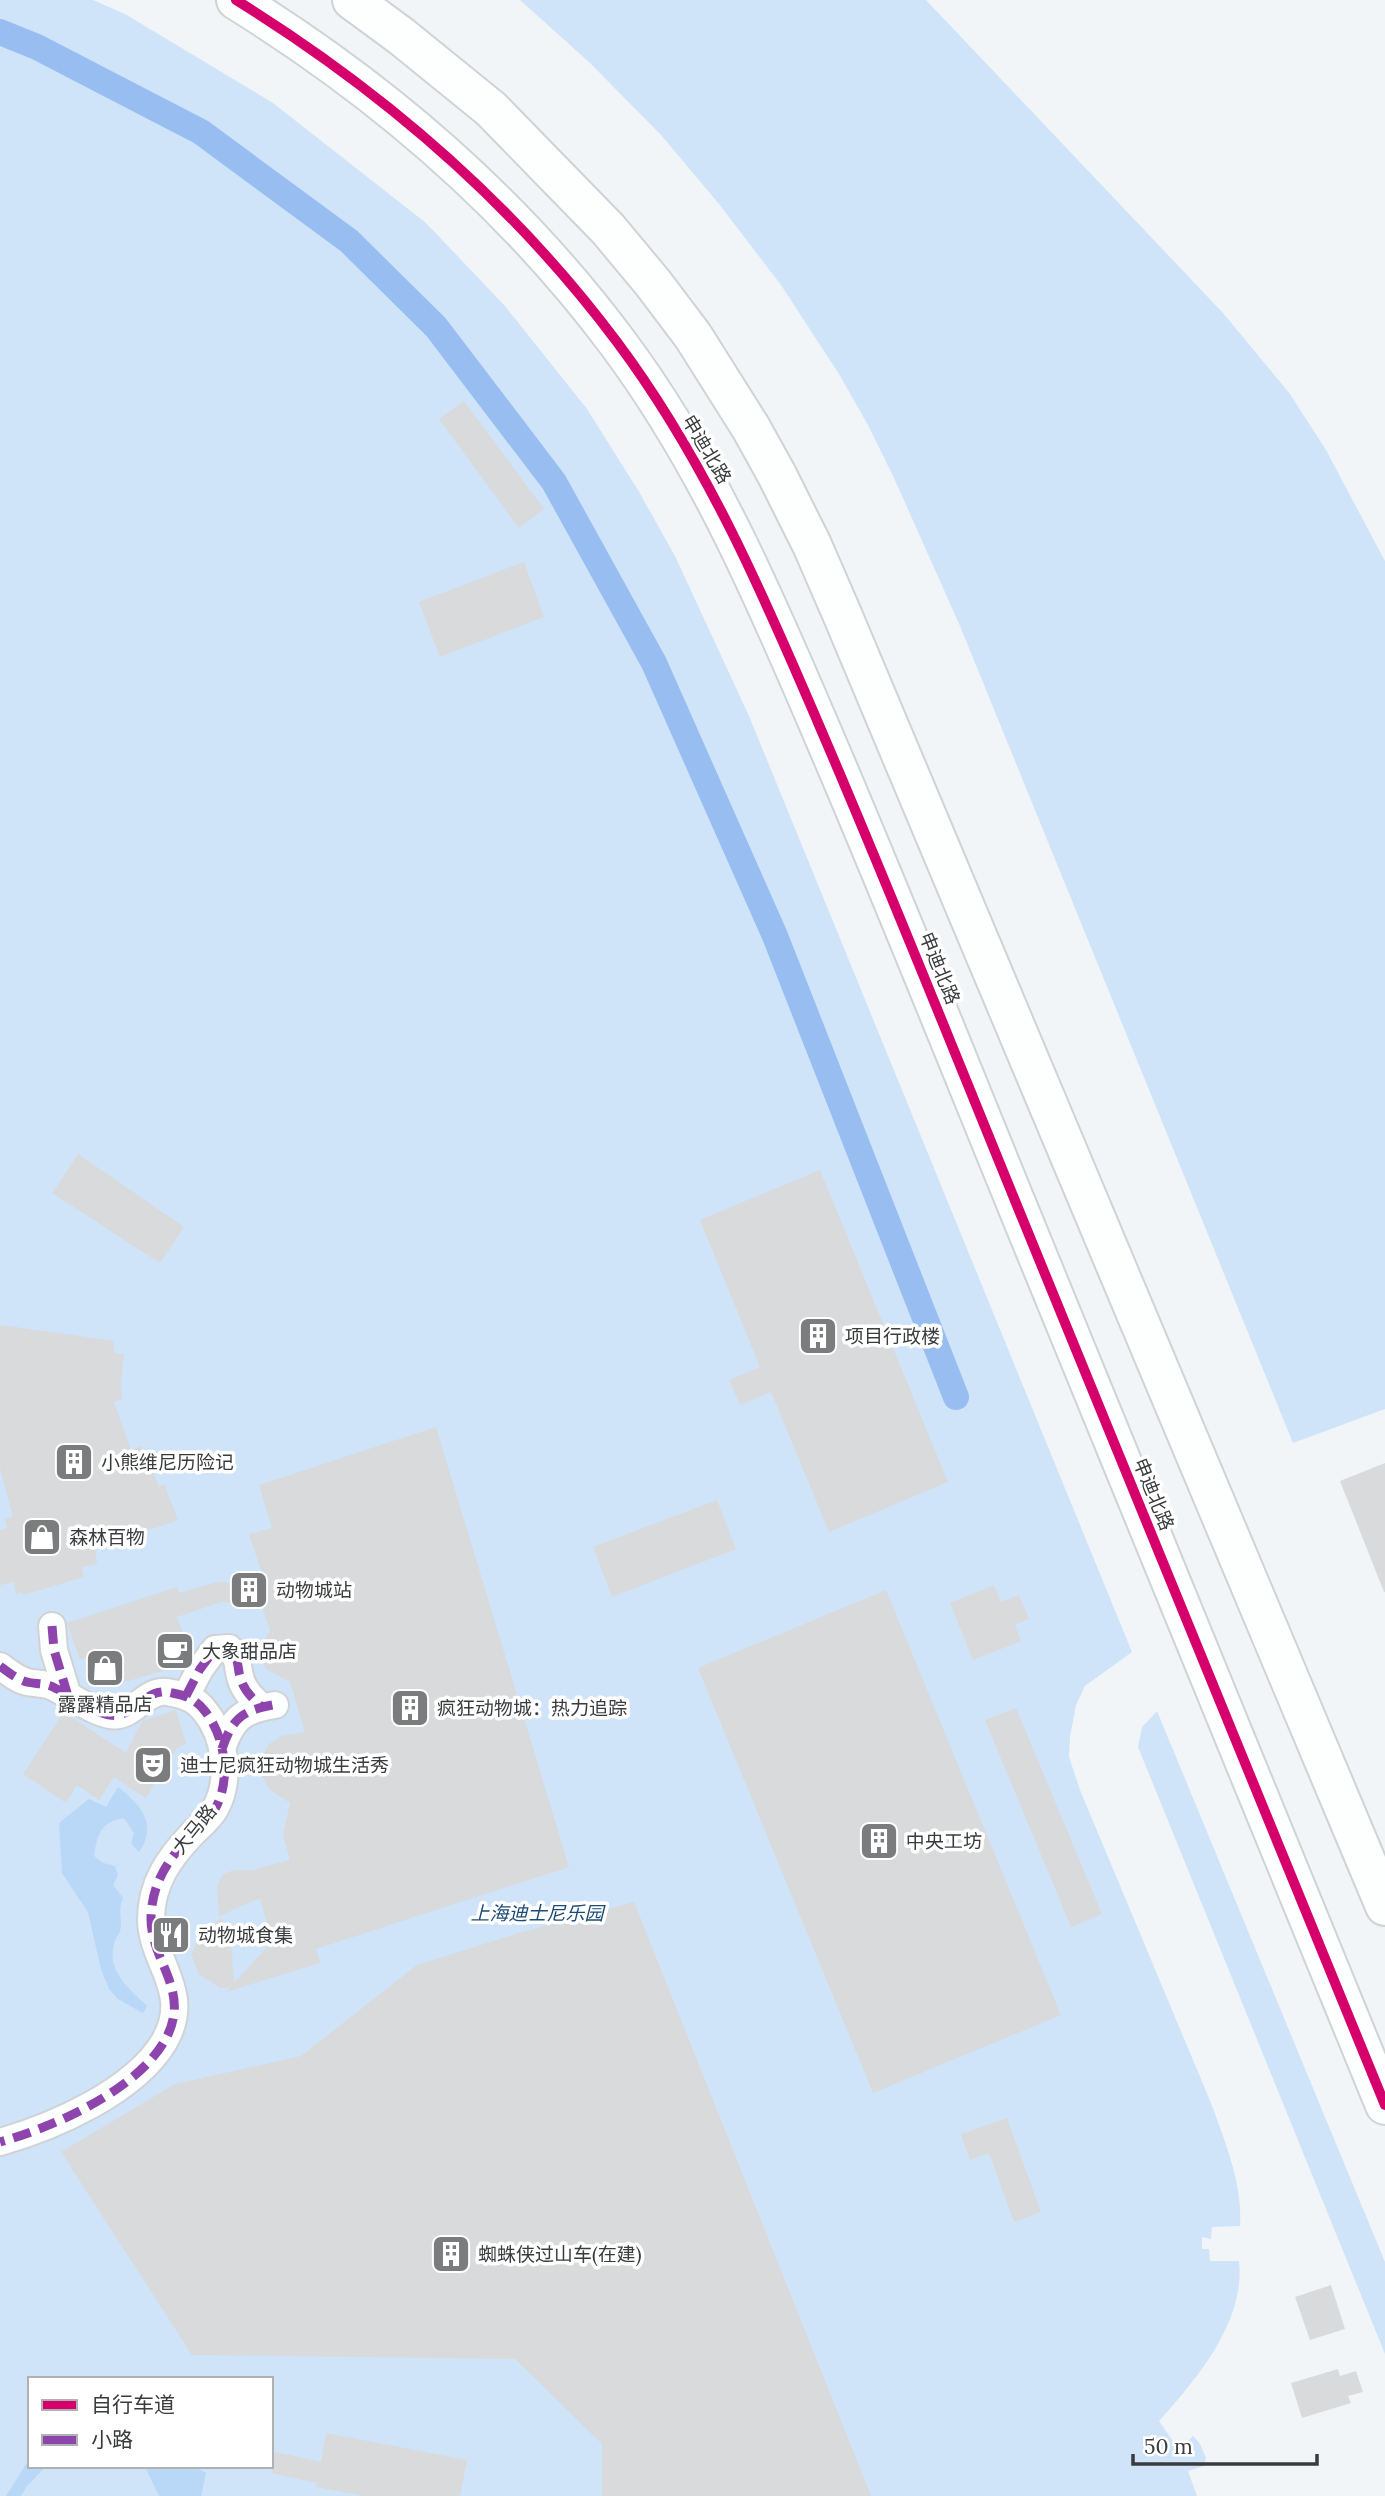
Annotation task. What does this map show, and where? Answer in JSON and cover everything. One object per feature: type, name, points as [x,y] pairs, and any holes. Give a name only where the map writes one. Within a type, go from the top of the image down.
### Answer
[{"type":"street","name":"申迪北路","points":[[236,0],[328,60],[392,108],[451,158],[512,217],[620,345],[707,481],[747,558],[891,891],[1385,2105]]},
{"type":"street","points":[[352,0],[491,108],[608,229],[693,336],[777,474],[853,639],[1385,1906]]},
{"type":"street","points":[[52,1626],[54,1650],[68,1696]]},
{"type":"street","points":[[1,1667],[24,1681],[50,1685],[110,1715],[124,1714],[149,1696],[163,1691],[186,1696],[208,1656],[215,1649],[229,1648],[238,1657],[240,1677],[248,1694],[270,1706],[237,1719],[228,1731],[222,1749]]},
{"type":"street","name":"大马路","points":[[0,2142],[36,2132],[77,2113],[120,2086],[145,2065],[163,2043],[173,2023],[169,1976],[151,1924],[152,1897],[161,1874],[175,1851],[215,1809],[224,1778],[222,1749],[216,1727],[202,1707],[186,1696]]},
{"type":"green space","name":"上海迪士尼乐园","points":[[0,0],[93,0],[125,14],[273,103],[426,223],[505,306],[587,409],[638,490],[675,556],[749,716],[1132,1652],[1085,1686],[1076,1705],[1069,1757],[1080,1790],[1211,2103],[1227,2148],[1239,2195],[1240,2226],[1212,2227],[1211,2239],[1202,2237],[1202,2249],[1209,2249],[1210,2261],[1239,2261],[1235,2306],[1216,2348],[1159,2421],[1179,2450],[1193,2436],[1200,2444],[1206,2458],[1204,2466],[1188,2471],[1197,2496],[0,2496]]},
{"type":"green space","points":[[520,0],[926,0],[1223,313],[1290,394],[1326,450],[1385,561],[1385,1409],[1293,1443],[960,626],[868,425],[839,374],[781,285],[719,204],[661,135],[589,62]]},
{"type":"green space","points":[[1157,1711],[1385,2262],[1385,2354],[1138,1747],[1142,1727]]},
{"type":"shaded area","points":[[118,1787],[134,1801],[144,1816],[147,1833],[144,1842],[139,1852],[131,1843],[134,1833],[124,1818],[116,1820],[102,1830],[94,1856],[103,1863],[115,1866],[118,1875],[113,1885],[123,1898],[120,1907],[121,1927],[115,1941],[113,1961],[120,1978],[147,2006],[143,2013],[118,1999],[109,1989],[101,1969],[88,1912],[62,1873],[59,1823],[89,1799],[106,1807]]},
{"type":"shaded area","points":[[28,2461],[28,2468],[44,2468],[21,2496],[6,2496]]},
{"type":"shaded area","points":[[197,2468],[206,2473],[201,2496],[159,2496],[146,2469]]},
{"type":"building","points":[[464,401],[544,509],[519,528],[439,419]]},
{"type":"building","points":[[524,562],[544,617],[440,657],[419,602]]},
{"type":"building","points":[[78,1154],[184,1227],[160,1263],[52,1193]]},
{"type":"building","name":"项目行政楼","points":[[820,1170],[948,1482],[829,1532],[771,1392],[740,1405],[729,1380],[760,1367],[700,1220]]},
{"type":"building","name":"小熊维尼历险记","points":[[0,1325],[114,1341],[114,1353],[124,1354],[122,1399],[114,1402],[131,1450],[142,1446],[159,1487],[164,1484],[178,1520],[95,1549],[97,1564],[82,1567],[84,1577],[23,1595],[22,1592],[16,1594],[14,1582],[0,1585],[0,1530],[7,1528],[5,1519],[13,1517],[0,1468]]},
{"type":"building","name":"疯狂动物城：热力追踪","points":[[436,1427],[569,1867],[316,1949],[320,1963],[226,1992],[230,1988],[220,1988],[199,1974],[191,1954],[202,1934],[222,1918],[231,1938],[234,1983],[272,1942],[260,1898],[219,1916],[217,1886],[223,1874],[234,1870],[252,1870],[290,1860],[283,1835],[290,1803],[270,1790],[262,1776],[261,1760],[268,1745],[281,1736],[305,1732],[290,1682],[266,1669],[261,1659],[260,1647],[270,1631],[262,1606],[221,1602],[177,1617],[189,1650],[173,1668],[111,1686],[98,1682],[90,1658],[80,1659],[67,1623],[177,1587],[179,1593],[218,1582],[266,1585],[249,1534],[272,1528],[259,1485]]},
{"type":"building","points":[[1385,1463],[1385,1592],[1384,1592],[1340,1481]]},
{"type":"building","points":[[717,1500],[736,1549],[612,1597],[593,1547]]},
{"type":"building","points":[[994,1585],[1001,1602],[1019,1595],[1029,1619],[1015,1625],[1021,1641],[973,1660],[950,1603]]},
{"type":"building","name":"中央工坊","points":[[886,1590],[1061,2015],[873,2093],[698,1668]]},
{"type":"building","points":[[1016,1708],[1102,1914],[1071,1927],[985,1720]]},
{"type":"building","points":[[176,1710],[186,1744],[177,1748],[146,1798],[114,1777],[99,1800],[77,1785],[66,1803],[23,1774],[64,1712],[126,1753],[142,1721]]},
{"type":"building","name":"蜘蛛侠过山车(在建)","points":[[634,1902],[871,2496],[602,2496],[602,2444],[515,2359],[192,2355],[61,2152],[175,2084],[301,2056],[417,1965],[522,1932]]},
{"type":"building","points":[[1007,2118],[1041,2212],[1014,2222],[989,2153],[970,2160],[961,2134]]},
{"type":"building","points":[[1331,2285],[1345,2329],[1310,2340],[1295,2297]]},
{"type":"building","points":[[1338,2369],[1340,2376],[1356,2371],[1363,2392],[1348,2396],[1351,2403],[1302,2418],[1291,2383]]},
{"type":"building","points":[[326,2433],[467,2460],[460,2496],[365,2496],[316,2487],[317,2483],[271,2473],[275,2452],[321,2462]]},
{"type":"waterway","points":[[0,32],[37,47],[201,132],[349,241],[436,327],[554,482],[654,663],[775,936],[956,1397]]},
{"type":"marked path","points":[[52,1626],[54,1650],[68,1696]]},
{"type":"marked path","points":[[186,1696],[200,1669],[215,1649],[229,1648],[237,1660],[245,1688],[262,1707]]},
{"type":"marked path","points":[[0,1666],[20,1680],[50,1686],[104,1714],[124,1713],[161,1692],[188,1698],[198,1704],[211,1720],[221,1744],[225,1771],[215,1809],[169,1862],[154,1894],[151,1920],[153,1936],[173,1993],[172,2024],[164,2042],[151,2060],[113,2092],[67,2117],[0,2142]]},
{"type":"marked path","points":[[222,1749],[231,1729],[241,1716],[278,1704]]},
{"type":"cycle path","points":[[236,0],[343,72],[443,153],[490,197],[577,291],[617,342],[649,387],[706,482],[778,630],[872,851],[1385,2105]]},
{"type":"place","name":"项目行政楼","points":[[818,1336]]},
{"type":"place","name":"小熊维尼历险记","points":[[74,1462]]},
{"type":"place","name":"森林百物","points":[[42,1537]]},
{"type":"place","name":"动物城站","points":[[249,1590]]},
{"type":"place","name":"大象甜品店","points":[[175,1651]]},
{"type":"place","name":"露露精品店","points":[[105,1668]]},
{"type":"place","name":"疯狂动物城：热力追踪","points":[[410,1708]]},
{"type":"place","name":"迪士尼疯狂动物城生活秀","points":[[153,1765]]},
{"type":"place","name":"中央工坊","points":[[879,1841]]},
{"type":"place","name":"动物城食集","points":[[171,1935]]},
{"type":"place","name":"蜘蛛侠过山车(在建)","points":[[451,2254]]}]
